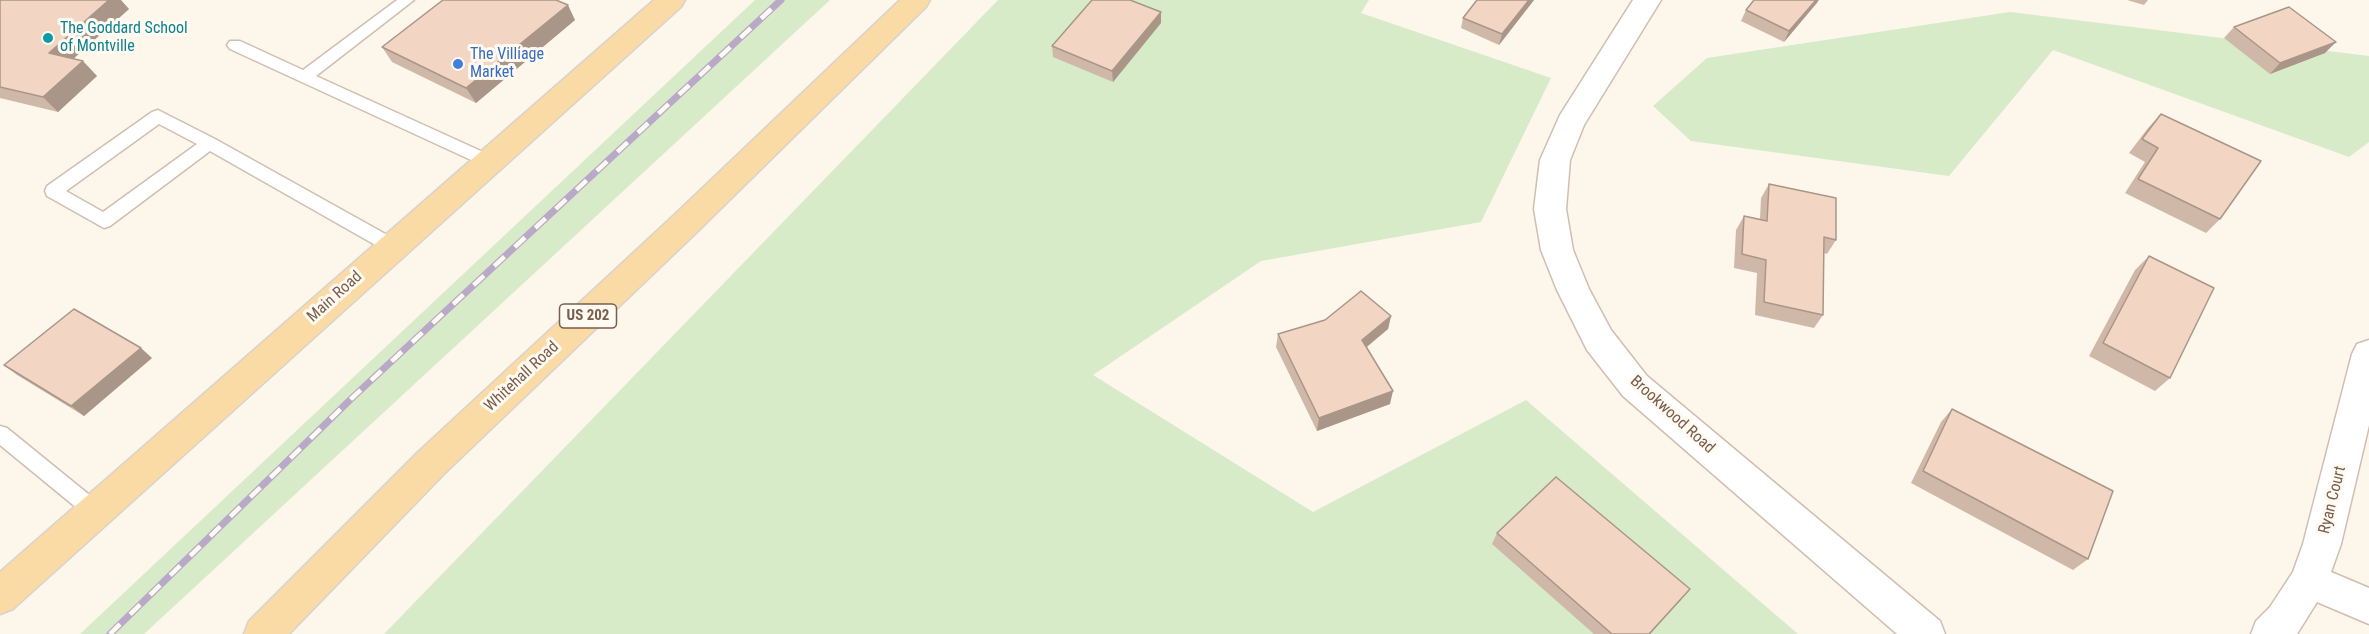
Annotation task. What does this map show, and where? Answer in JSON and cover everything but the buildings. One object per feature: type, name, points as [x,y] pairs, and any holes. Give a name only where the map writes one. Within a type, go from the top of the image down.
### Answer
[{"type":"main road","name":"Main Road","points":[[0,596],[671,0]]},
{"type":"main road","name":"Whitehall Road","points":[[263,634],[431,463],[684,225],[916,0]]},
{"type":"street","name":"Brookwood Road","points":[[1647,0],[1570,123],[1555,160],[1550,208],[1557,250],[1573,290],[1599,340],[1635,386],[1926,634]]},
{"type":"street","name":"Ryan Court","points":[[2270,634],[2284,620],[2309,581],[2322,544],[2369,354]]},
{"type":"street","points":[[2309,581],[2369,606]]},
{"type":"lane","points":[[304,77],[407,0]]},
{"type":"lane","points":[[236,45],[488,161]]},
{"type":"lane","points":[[209,144],[104,221],[53,191],[158,116],[209,144],[392,246]]},
{"type":"lane","points":[[0,434],[96,512]]},
{"type":"green space","points":[[755,0],[830,0],[144,634],[80,634]]},
{"type":"green space","points":[[998,0],[1369,0],[1361,13],[1551,78],[1481,222],[1261,261],[1093,375],[1313,512],[1526,400],[1798,634],[384,634]]},
{"type":"green space","points":[[2010,12],[2369,56],[2369,142],[2349,157],[2053,50],[1949,176],[1691,141],[1653,106],[1707,58]]},
{"type":"railway","points":[[110,634],[352,398],[781,0]]},
{"type":"place","name":"The Goddard School of Montville","points":[[48,38]]},
{"type":"place","name":"The Villiage Market","points":[[458,64]]}]
